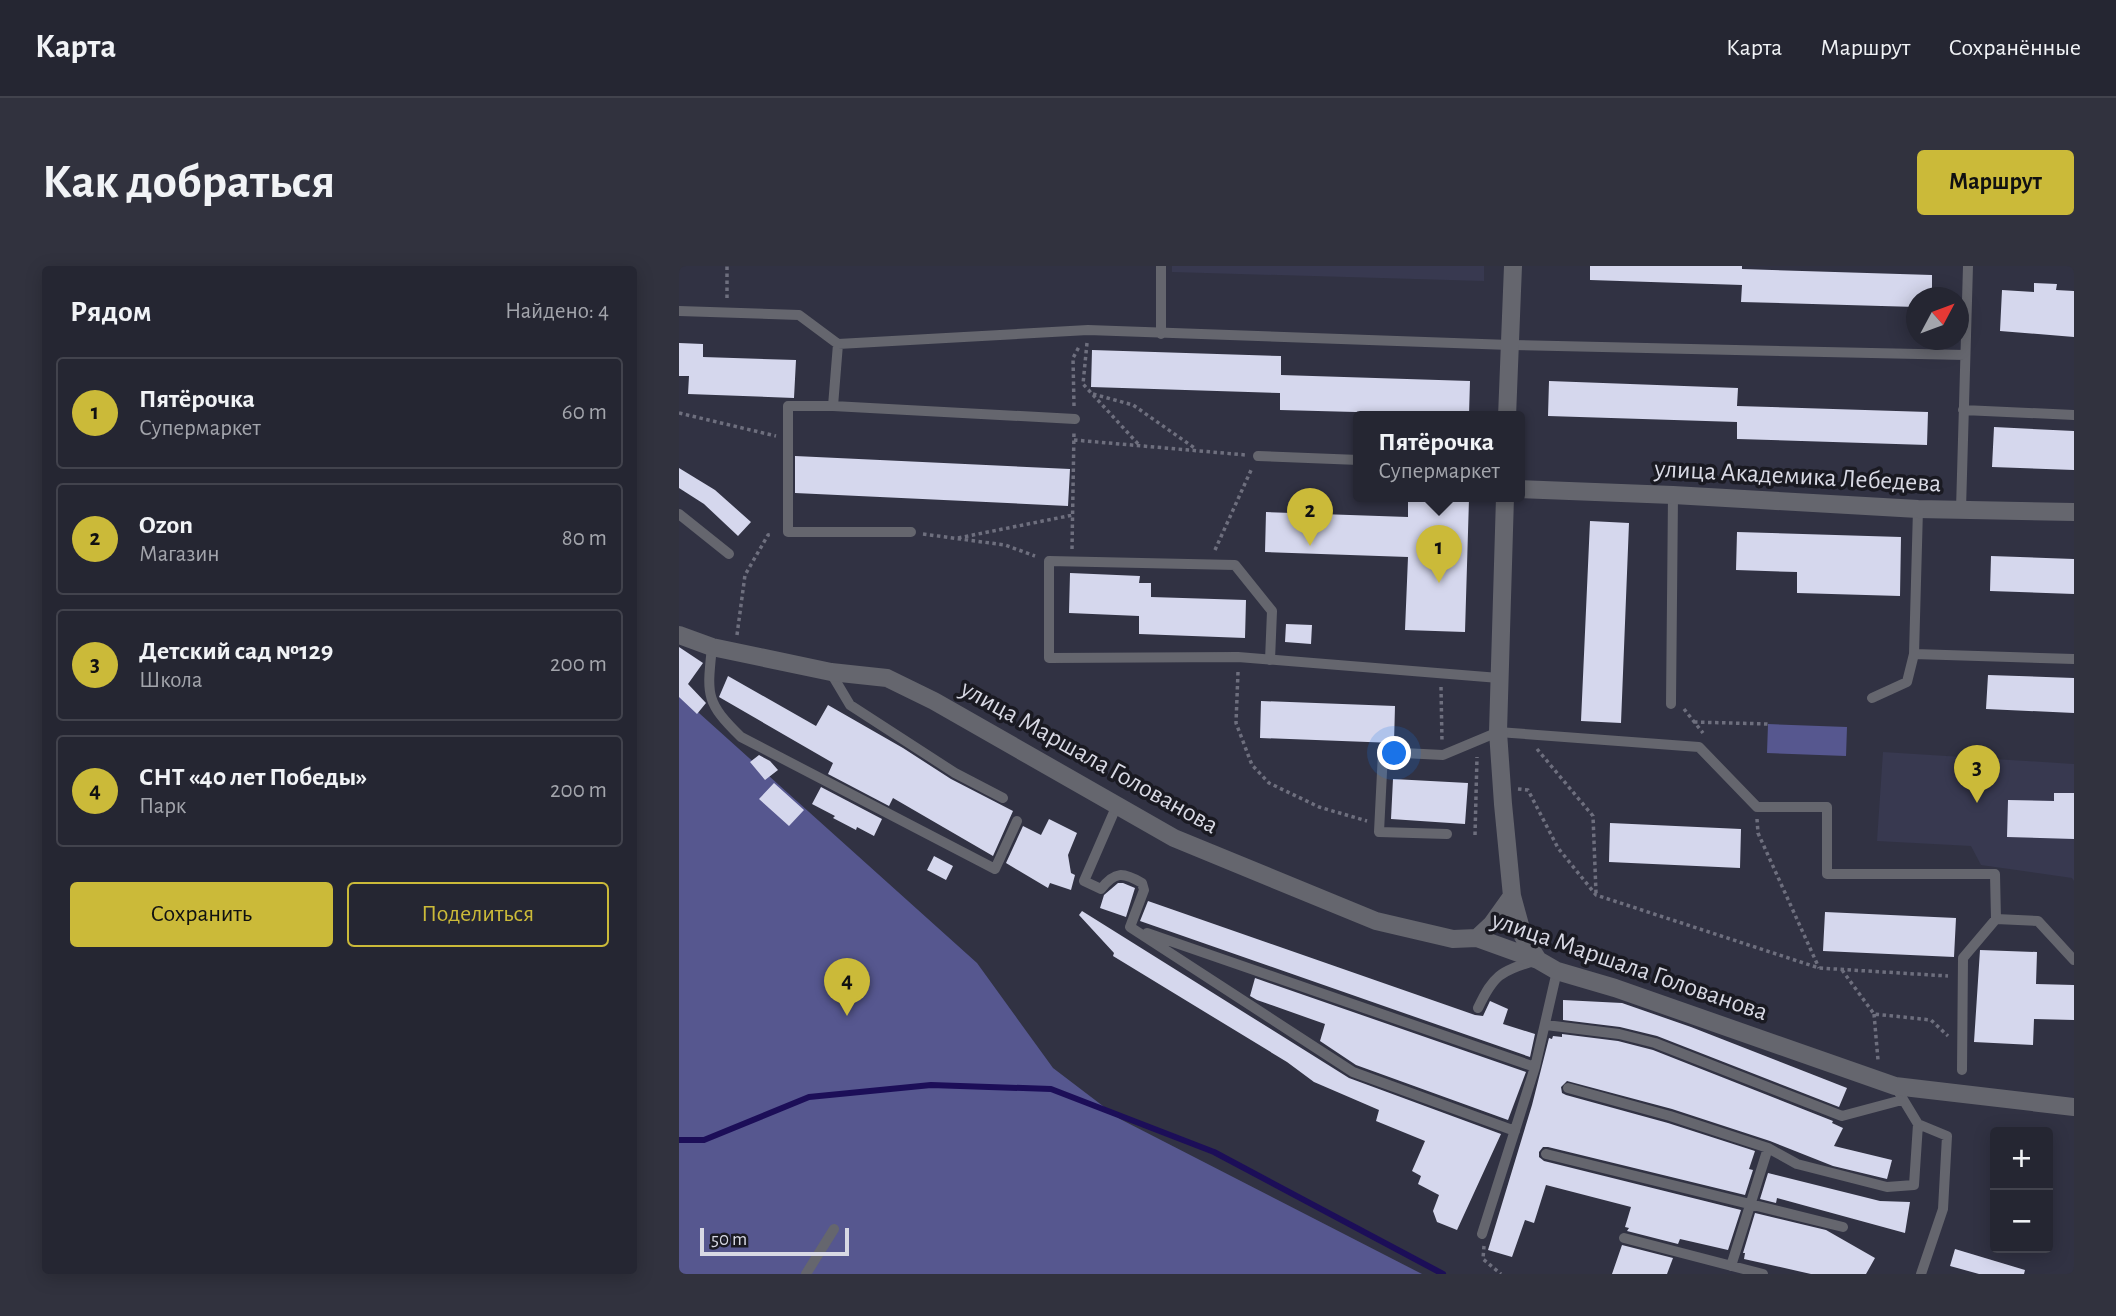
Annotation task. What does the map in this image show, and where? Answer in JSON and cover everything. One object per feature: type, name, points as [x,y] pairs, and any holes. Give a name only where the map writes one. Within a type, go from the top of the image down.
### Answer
[{"type":"street","points":[[1507,411],[1513,266]]},
{"type":"street","name":"улица Академика Лебедева","points":[[1525,489],[1919,509],[2074,512]]},
{"type":"street","points":[[1505,502],[1498,732],[1506,850],[1512,896],[1523,936],[1538,960]]},
{"type":"street","name":"улица Маршала Голованова","points":[[679,635],[712,647],[831,672],[887,678],[934,701],[1174,838],[1376,921],[1453,939],[1476,938],[1538,960],[1557,971],[1615,988],[1892,1089],[2074,1107]]},
{"type":"street","points":[[1476,938],[1492,924],[1512,896]]},
{"type":"lane","points":[[1161,266],[1161,334]]},
{"type":"lane","points":[[1961,509],[1968,266]]},
{"type":"lane","points":[[679,311],[799,316],[838,344],[1088,330],[1510,345],[1965,355]]},
{"type":"lane","points":[[833,406],[838,344]]},
{"type":"lane","points":[[911,532],[788,532],[788,406],[1075,419]]},
{"type":"lane","points":[[1963,410],[2074,415]]},
{"type":"lane","points":[[1258,456],[1353,460]]},
{"type":"lane","points":[[1671,704],[1673,495]]},
{"type":"lane","points":[[1872,698],[1907,682],[1914,654],[1919,509]]},
{"type":"lane","points":[[679,514],[729,554]]},
{"type":"lane","points":[[1270,660],[1272,611],[1235,565],[1049,561],[1049,658],[1238,657],[1270,660],[1441,674],[1499,678]]},
{"type":"lane","points":[[712,647],[708,694],[723,719],[741,737],[995,869],[1017,821]]},
{"type":"lane","points":[[1914,654],[2074,659]]},
{"type":"lane","points":[[831,672],[850,705],[955,773],[1003,798]]},
{"type":"lane","points":[[1447,834],[1379,832],[1383,752],[1443,755],[1498,732],[1699,747],[1757,807],[1827,807],[1828,874],[1995,874],[1996,919],[1963,958],[1962,1070]]},
{"type":"lane","points":[[1117,805],[1084,881],[1101,888],[1113,876],[1122,874],[1142,883],[1144,890],[1130,927]]},
{"type":"lane","points":[[1996,919],[2038,921],[2074,960]]},
{"type":"lane","points":[[1130,927],[1535,1067]]},
{"type":"lane","points":[[1130,927],[1353,1072],[1515,1131]]},
{"type":"lane","points":[[1478,1008],[1490,984],[1506,970],[1538,960]]},
{"type":"lane","points":[[1482,1234],[1535,1067],[1557,971]]},
{"type":"lane","points":[[1546,1026],[1619,1034],[1655,1043],[1842,1116],[1892,1089],[1918,1124],[1947,1136],[1943,1209],[1921,1274]]},
{"type":"lane","points":[[1568,1088],[1670,1116],[1768,1148],[1797,1164],[1887,1187],[1914,1185],[1918,1124]]},
{"type":"lane","points":[[1731,1266],[1768,1148]]},
{"type":"lane","points":[[1546,1154],[1843,1227]]},
{"type":"lane","points":[[806,1274],[834,1229]]},
{"type":"lane","points":[[1624,1238],[1763,1274]]},
{"type":"path","points":[[726,314],[727,266]]},
{"type":"path","points":[[1088,330],[1083,384],[1140,446]]},
{"type":"path","points":[[1072,562],[1075,419],[1073,358],[1088,330]]},
{"type":"path","points":[[1093,394],[1133,405],[1198,451]]},
{"type":"path","points":[[679,413],[788,439]]},
{"type":"path","points":[[1074,440],[1258,456],[1208,564]]},
{"type":"path","points":[[955,538],[1073,515]]},
{"type":"path","points":[[735,651],[745,575],[768,536],[788,532]]},
{"type":"path","points":[[911,532],[1005,545],[1049,561]]},
{"type":"path","points":[[1238,657],[1236,723],[1252,765],[1269,783],[1307,801],[1379,824]]},
{"type":"path","points":[[1441,674],[1443,755]]},
{"type":"path","points":[[1694,722],[1768,724]]},
{"type":"path","points":[[1524,734],[1593,816],[1596,895]]},
{"type":"path","points":[[1475,835],[1478,741]]},
{"type":"path","points":[[1502,788],[1528,790],[1558,848],[1596,895],[1819,968],[1963,976]]},
{"type":"path","points":[[1757,807],[1758,833],[1819,968]]},
{"type":"path","points":[[1842,970],[1874,1014],[1892,1089]]},
{"type":"path","points":[[1874,1014],[1931,1020],[1962,1049]]},
{"type":"path","points":[[1485,1249],[1483,1259],[1501,1274]]},
{"type":"shaded area","points":[[1172,266],[1484,266],[1484,281],[1172,272]]},
{"type":"shaded area","points":[[679,695],[977,963],[1053,1068],[1120,1119],[1422,1274],[679,1274]]},
{"type":"shaded area","points":[[1768,724],[1847,727],[1846,756],[1767,753]]},
{"type":"shaded area","points":[[1883,752],[2074,764],[2074,881],[2072,878],[1981,865],[1971,846],[1877,841]]},
{"type":"building","points":[[1590,266],[1742,266],[1742,269],[1932,275],[1932,287],[1906,287],[1906,307],[1741,302],[1742,285],[1590,280]]},
{"type":"building","points":[[2034,283],[2057,284],[2056,290],[2074,291],[2074,337],[2000,331],[2002,290],[2034,292]]},
{"type":"building","points":[[679,343],[703,344],[703,357],[796,360],[794,398],[688,394],[689,376],[679,376]]},
{"type":"building","points":[[1092,350],[1281,356],[1281,375],[1470,381],[1469,411],[1280,410],[1280,393],[1091,387]]},
{"type":"building","points":[[1549,381],[1738,388],[1737,406],[1928,412],[1927,445],[1737,439],[1737,422],[1548,416]]},
{"type":"building","points":[[1994,427],[2074,431],[2074,470],[1992,467]]},
{"type":"building","points":[[795,456],[1070,469],[1068,506],[795,493]]},
{"type":"building","points":[[679,468],[715,490],[751,522],[738,536],[704,504],[679,488]]},
{"type":"building","points":[[1408,502],[1469,502],[1465,632],[1405,630],[1408,557],[1265,552],[1266,512],[1408,517]]},
{"type":"building","points":[[1590,521],[1629,523],[1621,723],[1581,721]]},
{"type":"building","points":[[1737,532],[1901,537],[1900,596],[1797,593],[1797,572],[1736,570]]},
{"type":"building","points":[[1991,556],[2074,559],[2074,594],[1990,591]]},
{"type":"building","points":[[1070,573],[1140,576],[1139,583],[1151,583],[1151,597],[1246,600],[1245,638],[1139,634],[1139,616],[1069,613]]},
{"type":"building","points":[[1286,624],[1312,625],[1311,644],[1285,642]]},
{"type":"building","points":[[679,647],[703,663],[688,684],[706,703],[697,714],[679,697]]},
{"type":"building","points":[[1988,675],[2074,678],[2074,713],[1986,709]]},
{"type":"building","points":[[728,676],[816,726],[828,705],[951,779],[1013,811],[993,856],[893,798],[889,806],[828,774],[833,763],[719,697]]},
{"type":"building","points":[[1261,701],[1395,706],[1394,743],[1260,738]]},
{"type":"building","points":[[759,755],[770,761],[778,770],[765,780],[750,762]]},
{"type":"building","points":[[1393,779],[1468,783],[1465,824],[1391,819]]},
{"type":"building","points":[[774,783],[804,810],[789,826],[759,799]]},
{"type":"building","points":[[821,787],[882,819],[874,836],[857,827],[856,830],[812,804]]},
{"type":"building","points":[[2054,793],[2074,793],[2074,839],[2007,837],[2008,800],[2054,801]]},
{"type":"building","points":[[1049,819],[1077,833],[1068,855],[1071,873],[1075,875],[1071,890],[1050,883],[1048,888],[1006,863],[1023,826],[1041,835]]},
{"type":"building","points":[[1610,823],[1741,829],[1740,868],[1609,862]]},
{"type":"building","points":[[934,856],[953,866],[946,880],[927,870]]},
{"type":"building","points":[[1118,883],[1135,888],[1126,917],[1100,908],[1104,895]]},
{"type":"building","points":[[1148,901],[1475,1015],[1483,1016],[1490,1001],[1508,1009],[1503,1024],[1535,1034],[1530,1057],[1140,921]]},
{"type":"building","points":[[1082,911],[1349,1078],[1501,1134],[1457,1230],[1437,1222],[1433,1211],[1439,1195],[1418,1184],[1421,1176],[1412,1171],[1425,1141],[1376,1121],[1379,1110],[1314,1082],[1287,1062],[1113,956],[1114,953],[1079,915]]},
{"type":"building","points":[[1825,912],[1956,918],[1954,957],[1823,951]]},
{"type":"building","points":[[1980,950],[2037,952],[2036,984],[2074,985],[2074,1020],[2034,1019],[2033,1045],[1974,1042]]},
{"type":"building","points":[[1255,978],[1526,1072],[1508,1120],[1356,1065],[1320,1041],[1325,1024],[1250,996]]},
{"type":"building","points":[[1563,1000],[1622,1003],[1847,1088],[1839,1107],[1657,1036],[1620,1027],[1563,1020]]},
{"type":"building","points":[[1562,1034],[1618,1041],[1653,1050],[1833,1121],[1832,1123],[1843,1128],[1834,1146],[1892,1160],[1887,1179],[1833,1166],[1770,1141],[1672,1109],[1567,1081],[1561,1087],[1562,1093],[1566,1095],[1668,1123],[1755,1151],[1749,1169],[1753,1170],[1745,1195],[1548,1147],[1543,1147],[1539,1152],[1539,1157],[1544,1161],[1741,1210],[1728,1250],[1680,1239],[1678,1244],[1627,1231],[1629,1228],[1625,1227],[1631,1207],[1546,1185],[1534,1223],[1525,1220],[1512,1257],[1488,1250],[1532,1105],[1549,1038],[1562,1037]]},
{"type":"building","points":[[1768,1173],[1880,1201],[1910,1202],[1905,1233],[1777,1198],[1776,1203],[1760,1199]]},
{"type":"building","points":[[1755,1213],[1826,1230],[1875,1258],[1866,1274],[1811,1274],[1744,1259],[1743,1253]]},
{"type":"building","points":[[1622,1245],[1673,1258],[1667,1274],[1612,1274]]},
{"type":"building","points":[[1955,1249],[2025,1270],[2024,1274],[1979,1274],[1950,1266]]},
{"type":"waterway","points":[[679,1140],[704,1140],[809,1097],[931,1085],[1051,1089],[1214,1152],[1443,1274]]},
{"type":"place","name":"Ozon","points":[[1310,546]]},
{"type":"place","name":"Пятёрочка","points":[[1439,583]]},
{"type":"place","name":"Детский сад №129","points":[[1977,803]]},
{"type":"place","name":"СНТ «40 лет Победы»","points":[[847,1016]]}]
